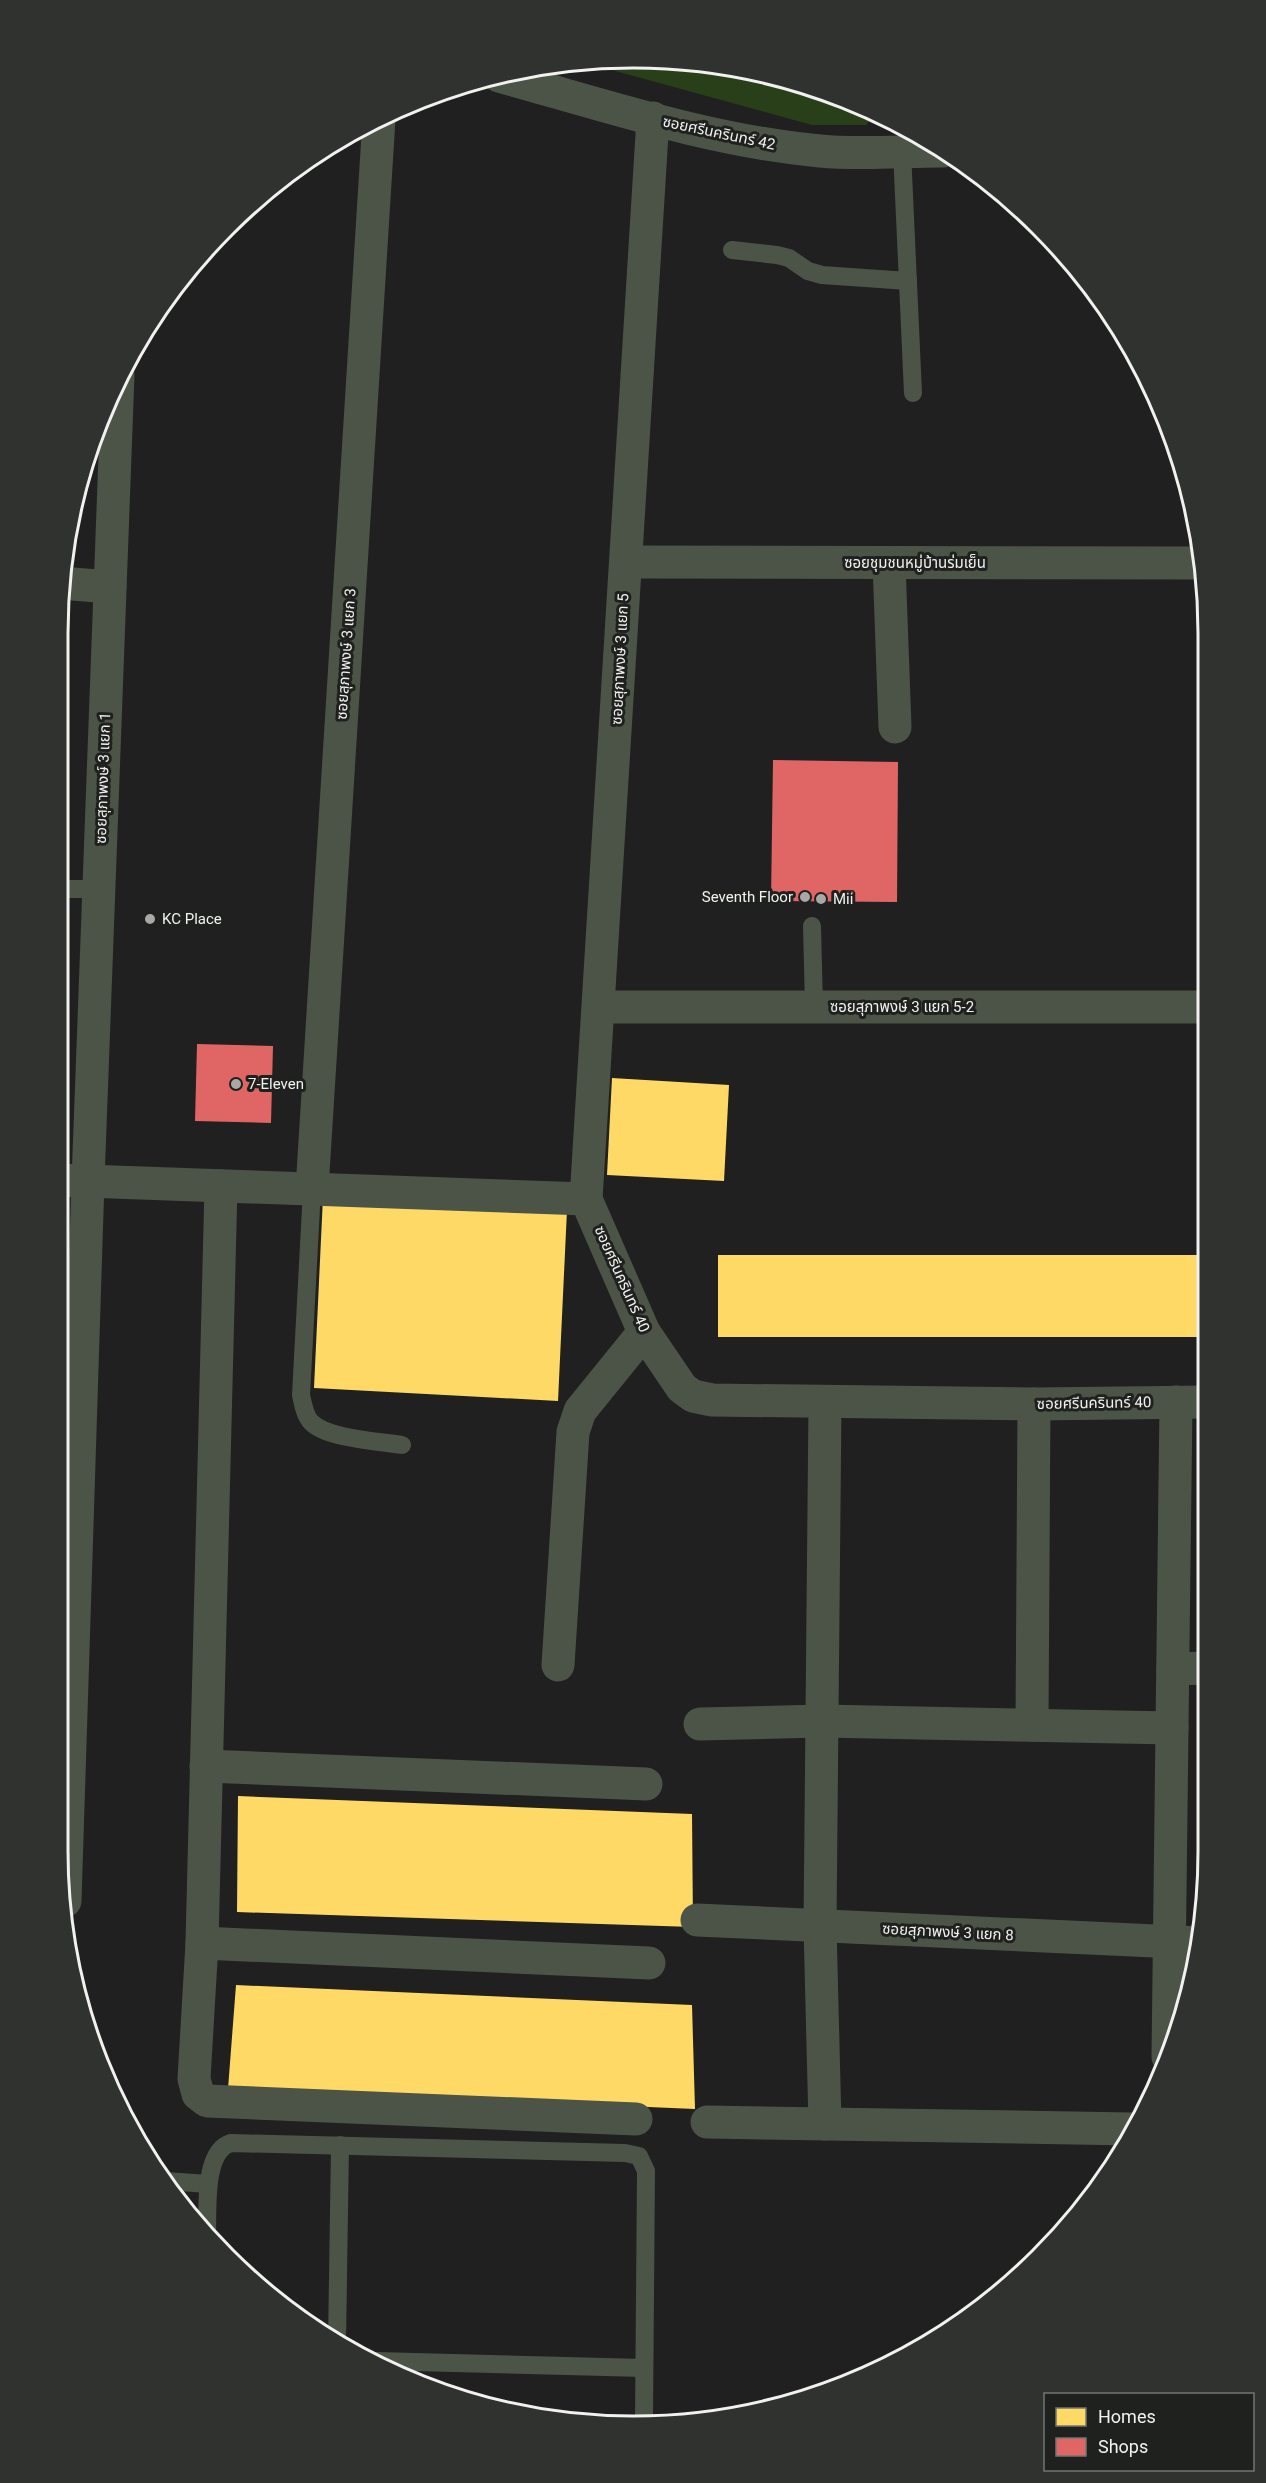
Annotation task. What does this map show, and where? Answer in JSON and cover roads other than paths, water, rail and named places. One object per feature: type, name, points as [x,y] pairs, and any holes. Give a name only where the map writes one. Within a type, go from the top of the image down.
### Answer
[{"type":"street","name":"ซอยศรีนครินทร์ 42","points":[[514,80],[653,118],[768,145],[822,152],[901,138]]},
{"type":"street","name":"ซอยสุภาพงษ์ 3 แยก 5","points":[[586,1199],[653,118]]},
{"type":"street","name":"ซอยสุภาพงษ์ 3 แยก 3","points":[[312,1190],[378,128]]},
{"type":"street","name":"ซอยสุภาพงษ์ 3 แยก 1","points":[[68,1631],[73,1181],[99,889],[117,404]]},
{"type":"street","name":"ซอยชุมชนหมู่บ้านร่มเย็น","points":[[626,562],[1194,563]]},
{"type":"street","points":[[889,563],[895,727]]},
{"type":"street","points":[[70,584],[110,587]]},
{"type":"street","name":"ซอยสุภาพงษ์ 3 แยก 5-2","points":[[599,1007],[1198,1007]]},
{"type":"street","points":[[73,1181],[586,1199]]},
{"type":"street","points":[[221,1186],[202,1943],[194,2079],[198,2094],[207,2101],[636,2119]]},
{"type":"street","name":"ซอยศรีนครินทร์ 40","points":[[586,1199],[644,1332],[682,1388],[693,1396],[712,1400],[825,1402],[1034,1404],[1191,1402]]},
{"type":"street","points":[[558,1665],[573,1432],[580,1411],[644,1332]]},
{"type":"street","points":[[825,1402],[820,1926],[825,2124]]},
{"type":"street","points":[[1174,2011],[1184,1943],[1172,1728],[1173,1669],[1191,1402]]},
{"type":"street","points":[[1032,1725],[1034,1404]]},
{"type":"street","points":[[1173,1669],[1198,1668]]},
{"type":"street","points":[[700,1724],[822,1721],[1172,1728]]},
{"type":"street","points":[[206,1766],[646,1784]]},
{"type":"street","name":"ซอยสุภาพงษ์ 3 แยก 8","points":[[698,1920],[1184,1943]]},
{"type":"street","points":[[202,1943],[649,1963]]},
{"type":"street","points":[[707,2122],[1125,2129]]},
{"type":"lane","points":[[901,138],[913,393]]},
{"type":"lane","points":[[732,250],[789,258],[808,271],[822,274],[908,281]]},
{"type":"lane","points":[[68,889],[99,889]]},
{"type":"lane","points":[[813,926],[814,1007]]},
{"type":"lane","points":[[312,1190],[301,1395],[309,1421],[319,1429],[331,1433],[402,1445]]},
{"type":"lane","points":[[207,2222],[208,2184],[217,2153],[225,2145],[238,2142],[625,2153],[639,2156],[645,2171],[644,2415]]},
{"type":"lane","points":[[337,2332],[340,2145]]},
{"type":"lane","points":[[175,2182],[208,2184]]},
{"type":"lane","points":[[393,2361],[644,2368]]},
{"type":"place","name":"Seventh Floor","points":[[805,897]]},
{"type":"place","name":"Mii","points":[[821,899]]},
{"type":"place","name":"KC Place","points":[[150,919]]},
{"type":"place","name":"7-Eleven","points":[[236,1084]]}]
